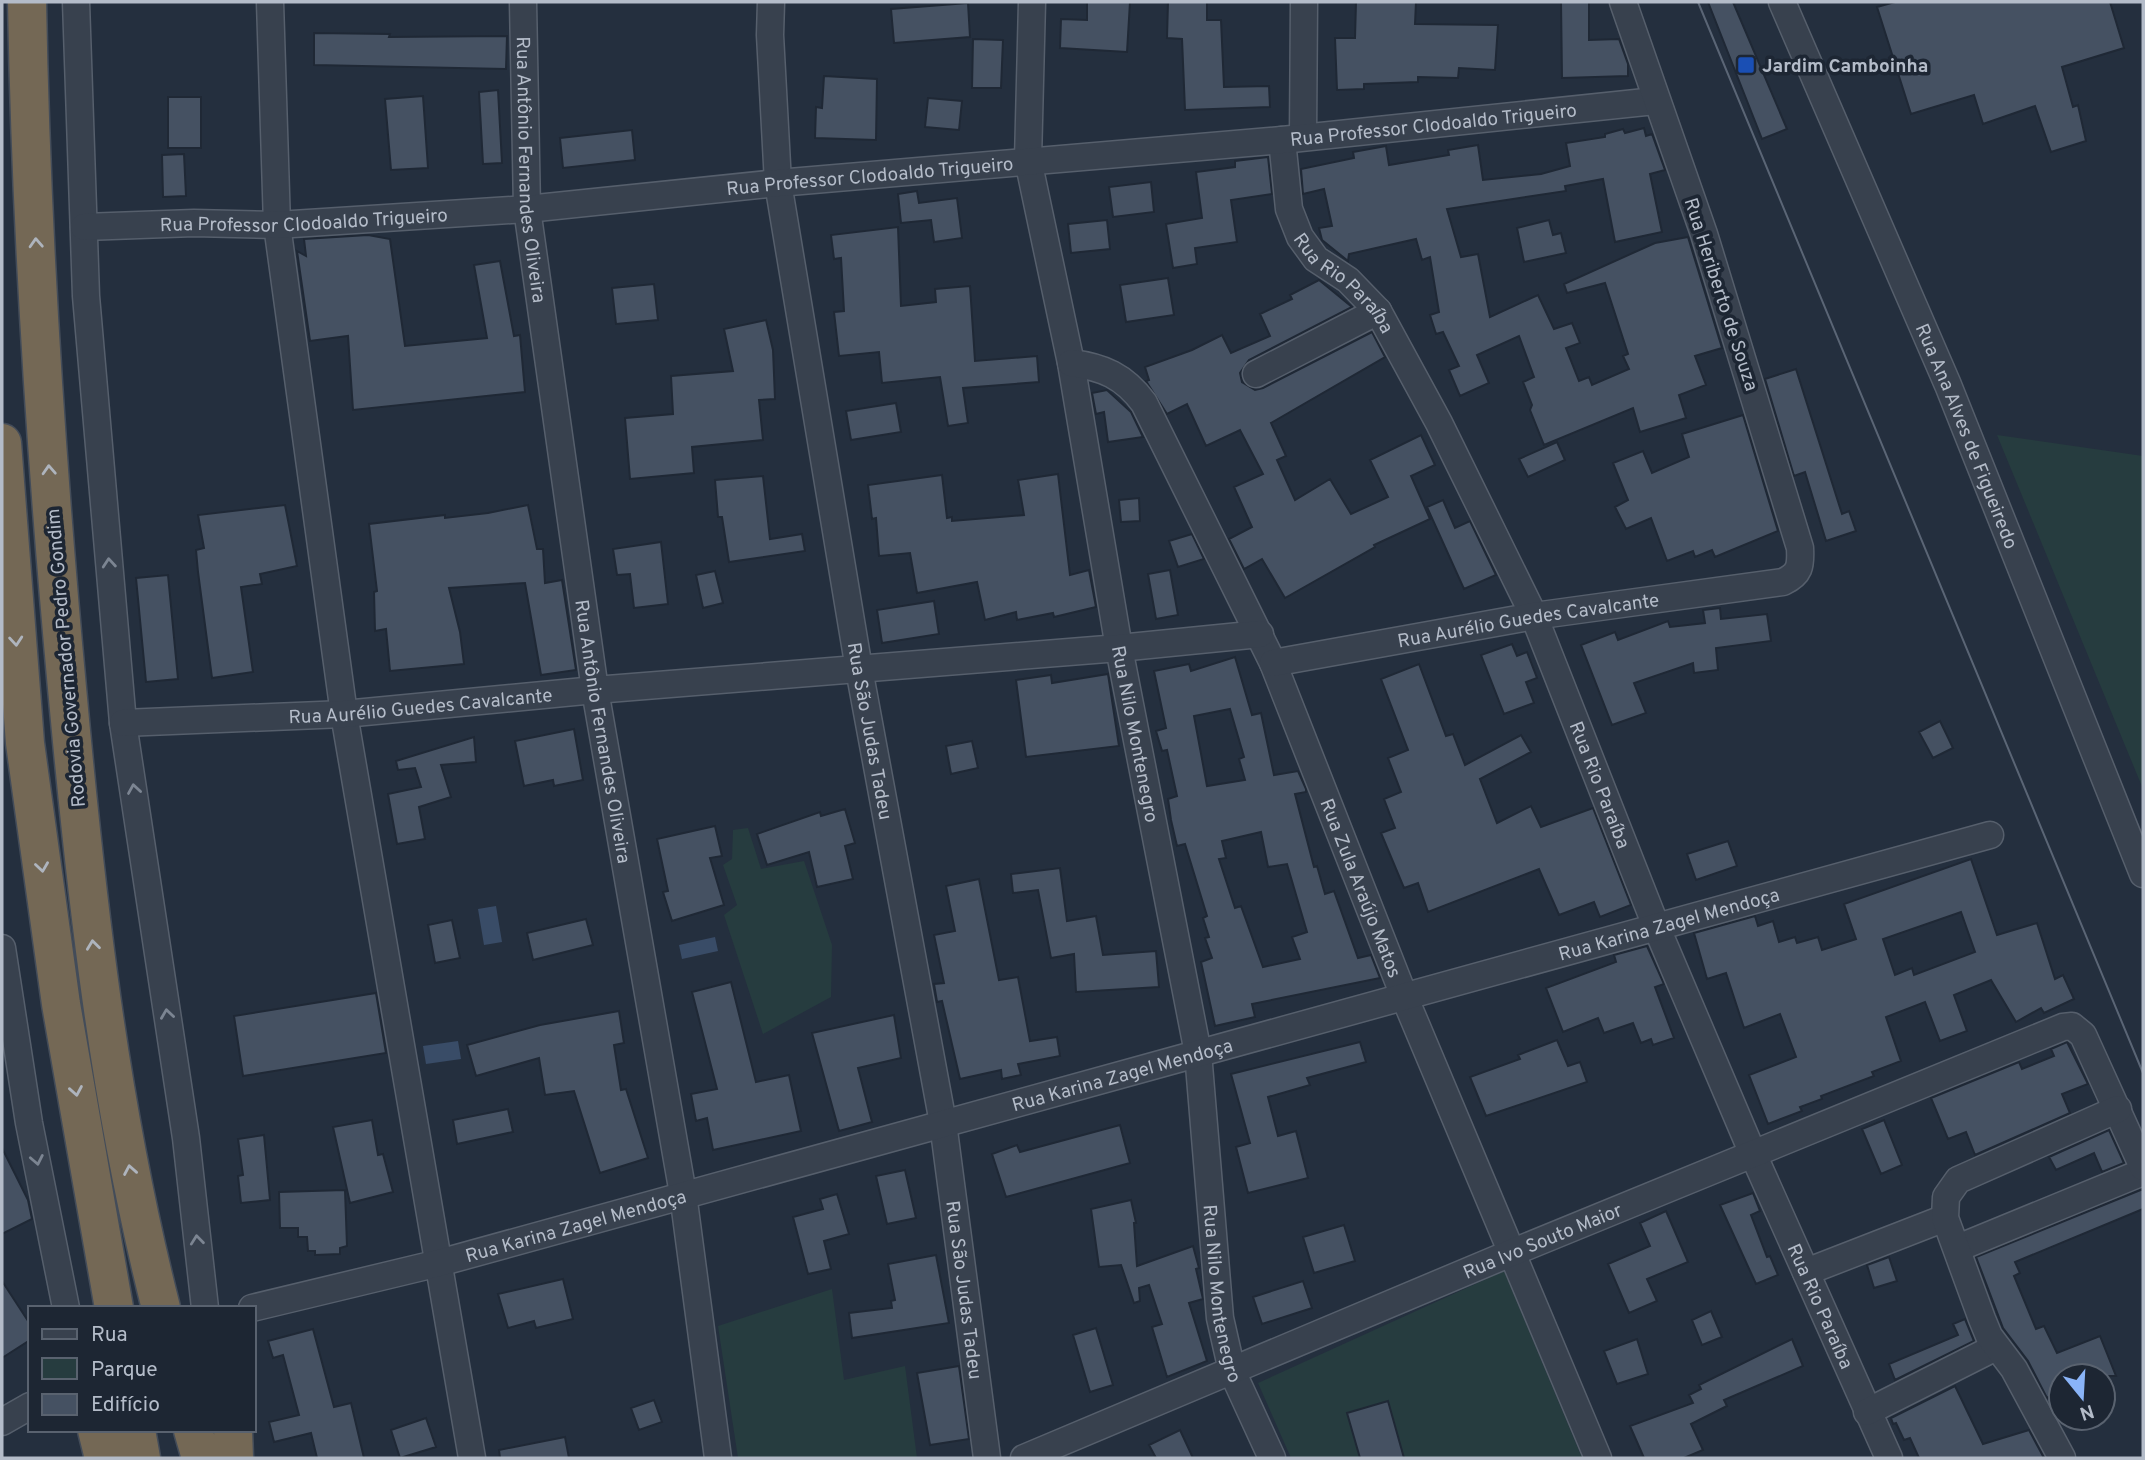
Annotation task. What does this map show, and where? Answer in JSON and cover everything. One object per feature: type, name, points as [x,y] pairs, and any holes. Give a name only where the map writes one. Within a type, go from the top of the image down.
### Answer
[{"type":"highway","name":"Rodovia Governador Pedro Gondim","points":[[27,2],[29,111],[53,538],[83,859],[102,1016],[140,1225],[160,1306]]},
{"type":"highway","points":[[2,443],[29,769],[61,1004],[114,1306]]},
{"type":"highway","points":[[98,1432],[104,1458]]},
{"type":"highway","points":[[136,1432],[141,1458]]},
{"type":"highway","points":[[194,1432],[201,1458]]},
{"type":"highway","points":[[234,1432],[234,1458]]},
{"type":"street","points":[[76,2],[86,296],[123,723],[186,1138],[205,1306]]},
{"type":"street","points":[[270,2],[276,225],[344,714],[472,1458]]},
{"type":"street","name":"Rua Antônio Fernandes Oliveira","points":[[523,2],[527,209],[594,690],[683,1194],[718,1458]]},
{"type":"street","name":"Rua São Judas Tadeu","points":[[771,2],[770,35],[778,183],[859,669],[943,1123],[987,1458]]},
{"type":"street","name":"Rua Nilo Montenegro","points":[[1032,2],[1028,160],[1071,363],[1119,648],[1198,1053],[1220,1318],[1232,1371],[1272,1458]]},
{"type":"street","name":"Rua Rio Paraíba","points":[[1304,2],[1292,138],[1289,209],[1300,237],[1316,259],[1348,280],[1378,311],[1438,423],[1534,616],[1656,926],[1753,1154],[1889,1458]]},
{"type":"street","name":"Rua Heriberto de Souza","points":[[1623,2],[1655,102],[1724,295],[1800,548],[1799,570],[1794,577],[1783,582]]},
{"type":"street","name":"Rua Ana Alves de Figueiredo","points":[[1782,2],[1948,385],[2143,874]]},
{"type":"street","name":"Rua Professor Clodoaldo Trigueiro","points":[[83,227],[194,223],[276,225],[527,209],[778,183],[1292,138],[1655,102]]},
{"type":"street","points":[[1256,374],[1378,311]]},
{"type":"street","name":"Rua Zula Araújo Matos","points":[[1071,363],[1097,366],[1111,372],[1144,402],[1260,634],[1404,996],[1598,1458]]},
{"type":"street","name":"Rua Aurélio Guedes Cavalcante","points":[[1273,663],[1534,616],[1783,582]]},
{"type":"street","name":"Rua Aurélio Guedes Cavalcante","points":[[123,723],[344,714],[594,690],[1119,648],[1260,634]]},
{"type":"street","name":"Rua Karina Zagel Mendoça","points":[[256,1307],[439,1263],[1990,835]]},
{"type":"street","points":[[2,948],[6,1014],[66,1306]]},
{"type":"street","name":"Rua Ivo Souto Maior","points":[[1024,1458],[1511,1253],[2063,1027],[2072,1026],[2083,1035],[2118,1109]]},
{"type":"street","points":[[1958,1248],[2143,1170],[2118,1109],[1958,1180],[1946,1197],[1945,1217],[1982,1319],[1996,1347],[2014,1369],[2062,1458]]},
{"type":"street","points":[[1806,1272],[1945,1217]]},
{"type":"street","points":[[1867,1412],[1996,1347]]},
{"type":"street","points":[[2,1422],[28,1407]]},
{"type":"street","points":[[235,1432],[242,1458]]},
{"type":"green space","points":[[1997,435],[2143,456],[2143,789]]},
{"type":"green space","points":[[748,828],[761,869],[804,861],[832,945],[831,997],[763,1034],[724,915],[737,905],[723,865],[732,859],[733,830]]},
{"type":"green space","points":[[1504,1271],[1582,1458],[1291,1458],[1258,1383]]},
{"type":"green space","points":[[832,1289],[844,1380],[905,1366],[917,1458],[738,1458],[718,1326]]},
{"type":"water","points":[[496,906],[502,942],[484,945],[478,909]]},
{"type":"water","points":[[715,937],[718,951],[682,959],[679,945]]},
{"type":"water","points":[[458,1041],[461,1059],[426,1064],[423,1046]]},
{"type":"building","points":[[1087,2],[1130,2],[1127,52],[1060,48],[1061,19],[1087,20]]},
{"type":"building","points":[[1168,2],[1207,2],[1207,20],[1221,20],[1224,87],[1269,86],[1270,107],[1185,110],[1182,39],[1167,38]]},
{"type":"building","points":[[1356,2],[1416,2],[1415,24],[1498,25],[1495,70],[1459,68],[1458,78],[1418,77],[1418,82],[1364,84],[1364,89],[1337,90],[1335,38],[1355,38]]},
{"type":"building","points":[[1561,2],[1589,2],[1589,40],[1619,39],[1628,64],[1628,76],[1562,78]]},
{"type":"building","name":"Jardim Camboinha","points":[[1708,2],[1733,2],[1787,129],[1762,139]]},
{"type":"building","points":[[1895,2],[2110,2],[2124,48],[2062,67],[2073,107],[2078,105],[2086,141],[2051,152],[2035,106],[1983,124],[1974,95],[1911,114],[1877,7]]},
{"type":"building","points":[[968,3],[970,37],[894,43],[891,9]]},
{"type":"building","points":[[314,33],[390,34],[389,37],[507,36],[506,69],[314,65]]},
{"type":"building","points":[[973,39],[1003,40],[1001,88],[972,88]]},
{"type":"building","points":[[824,76],[877,79],[876,140],[815,138],[816,107],[822,108]]},
{"type":"building","points":[[498,90],[502,163],[483,164],[479,92]]},
{"type":"building","points":[[423,96],[428,168],[391,170],[385,99]]},
{"type":"building","points":[[168,97],[201,97],[201,148],[168,148]]},
{"type":"building","points":[[928,98],[962,101],[959,130],[925,127]]},
{"type":"building","points":[[1644,128],[1646,136],[1652,134],[1665,170],[1650,174],[1662,232],[1615,242],[1603,179],[1565,186],[1566,191],[1447,209],[1461,257],[1478,254],[1490,317],[1538,295],[1554,329],[1572,323],[1580,343],[1566,348],[1579,381],[1589,377],[1592,385],[1629,369],[1623,356],[1628,354],[1605,283],[1567,293],[1564,284],[1655,243],[1688,237],[1722,348],[1695,356],[1706,385],[1679,395],[1686,418],[1640,432],[1633,408],[1544,445],[1530,410],[1532,405],[1523,382],[1534,377],[1519,336],[1477,355],[1489,383],[1460,396],[1449,370],[1459,366],[1443,332],[1436,334],[1430,315],[1439,312],[1430,257],[1422,260],[1416,239],[1349,254],[1348,261],[1322,240],[1319,228],[1332,226],[1324,189],[1303,194],[1301,169],[1354,158],[1353,152],[1386,146],[1389,165],[1449,155],[1448,150],[1478,145],[1483,180],[1541,174],[1570,166],[1566,143],[1605,137],[1605,134],[1623,129],[1625,133]]},
{"type":"building","points":[[632,130],[635,160],[563,168],[560,138]]},
{"type":"building","points":[[184,154],[186,196],[163,197],[162,155]]},
{"type":"building","points":[[1268,157],[1272,194],[1231,200],[1237,242],[1195,248],[1197,264],[1173,268],[1166,224],[1202,218],[1196,172],[1235,167],[1235,161]]},
{"type":"building","points":[[1151,182],[1154,212],[1113,217],[1109,187]]},
{"type":"building","points":[[917,191],[919,203],[957,198],[962,238],[934,242],[931,220],[901,223],[898,194]]},
{"type":"building","points":[[1107,220],[1110,249],[1071,253],[1068,224]]},
{"type":"building","points":[[1549,220],[1553,235],[1561,233],[1566,253],[1524,262],[1517,228]]},
{"type":"building","points":[[898,227],[901,306],[936,302],[935,289],[970,286],[975,361],[1037,356],[1039,382],[963,388],[968,423],[948,426],[940,377],[882,383],[879,352],[839,356],[834,312],[844,311],[841,258],[834,259],[831,235]]},
{"type":"building","points":[[368,235],[390,239],[405,346],[487,338],[474,265],[500,261],[514,336],[520,335],[525,392],[353,410],[348,336],[310,341],[297,251],[306,256],[304,239]]},
{"type":"building","points":[[1168,278],[1174,315],[1126,322],[1120,285]]},
{"type":"building","points":[[1319,280],[1352,307],[1249,360],[1240,373],[1242,382],[1255,390],[1263,388],[1372,332],[1385,357],[1271,423],[1286,456],[1277,460],[1295,500],[1330,479],[1351,514],[1388,497],[1370,460],[1421,435],[1435,465],[1411,476],[1430,519],[1374,545],[1375,547],[1285,598],[1262,559],[1244,569],[1229,539],[1252,527],[1234,487],[1263,474],[1240,430],[1206,446],[1187,404],[1167,414],[1146,381],[1149,380],[1145,367],[1192,350],[1222,335],[1231,353],[1270,336],[1260,314],[1292,299],[1290,295]]},
{"type":"building","points":[[654,284],[658,320],[616,324],[612,288]]},
{"type":"building","points":[[766,320],[773,350],[775,399],[759,400],[763,440],[692,447],[694,473],[630,479],[625,418],[673,414],[671,376],[733,371],[724,329]]},
{"type":"building","points":[[1796,369],[1842,514],[1849,511],[1856,531],[1826,541],[1805,472],[1794,476],[1765,379]]},
{"type":"building","points":[[1107,390],[1131,412],[1143,437],[1108,442],[1104,412],[1096,414],[1092,393]]},
{"type":"building","points":[[896,403],[901,432],[851,440],[846,411]]},
{"type":"building","points":[[1743,415],[1778,531],[1715,557],[1712,550],[1695,557],[1693,551],[1667,561],[1651,518],[1626,529],[1615,507],[1628,500],[1613,463],[1643,451],[1652,473],[1689,457],[1682,434]]},
{"type":"building","points":[[1557,442],[1565,460],[1528,477],[1519,459]]},
{"type":"building","points":[[1058,474],[1070,575],[1089,570],[1096,607],[1054,617],[1053,613],[1017,620],[1016,612],[985,620],[977,582],[917,593],[910,553],[879,556],[876,518],[872,519],[868,485],[942,475],[947,518],[952,517],[952,521],[1024,515],[1018,480]]},
{"type":"building","points":[[763,476],[770,539],[802,534],[805,551],[729,562],[722,517],[718,517],[715,480]]},
{"type":"building","points":[[1139,498],[1140,521],[1121,522],[1119,500]]},
{"type":"building","points":[[1443,500],[1455,528],[1470,521],[1496,575],[1464,589],[1427,507]]},
{"type":"building","points":[[285,505],[297,566],[260,574],[262,584],[241,587],[253,672],[212,678],[196,550],[204,548],[198,515]]},
{"type":"building","points":[[528,505],[537,549],[543,549],[545,583],[562,580],[576,670],[541,675],[525,583],[449,588],[460,632],[464,664],[390,671],[386,629],[375,631],[374,592],[377,591],[369,524],[488,513]]},
{"type":"building","points":[[1192,534],[1204,559],[1178,567],[1169,541]]},
{"type":"building","points":[[661,542],[668,604],[634,608],[630,574],[617,575],[613,549]]},
{"type":"building","points":[[1170,570],[1178,615],[1156,619],[1148,574]]},
{"type":"building","points":[[715,571],[723,603],[703,608],[696,575]]},
{"type":"building","points":[[168,575],[178,679],[146,682],[136,578]]},
{"type":"building","points":[[934,601],[939,634],[882,643],[877,610]]},
{"type":"building","points":[[1720,608],[1721,619],[1767,614],[1771,641],[1716,648],[1718,670],[1694,673],[1693,663],[1634,683],[1646,713],[1612,725],[1581,645],[1615,632],[1618,640],[1668,621],[1670,627],[1705,623],[1703,610]]},
{"type":"building","points":[[1512,644],[1517,656],[1527,652],[1537,678],[1526,682],[1534,703],[1504,714],[1481,655]]},
{"type":"building","points":[[1235,657],[1252,715],[1261,713],[1274,775],[1298,771],[1306,789],[1306,792],[1295,794],[1314,867],[1317,866],[1325,894],[1334,891],[1358,958],[1371,955],[1380,978],[1252,1004],[1255,1017],[1215,1026],[1201,962],[1212,958],[1205,938],[1209,937],[1203,918],[1207,916],[1185,844],[1177,846],[1168,799],[1177,796],[1167,750],[1162,751],[1156,731],[1166,728],[1154,671],[1189,664],[1191,671]],"holes":[[[1230,709],[1244,757],[1239,759],[1245,780],[1207,786],[1194,716]],[[1261,832],[1268,867],[1287,864],[1307,932],[1292,937],[1300,959],[1263,967],[1241,906],[1235,908],[1219,859],[1226,858],[1222,841]]]},
{"type":"building","points":[[1419,664],[1446,736],[1453,734],[1465,765],[1521,735],[1531,752],[1480,779],[1497,823],[1531,806],[1541,827],[1593,808],[1631,905],[1600,917],[1594,902],[1559,915],[1539,869],[1428,912],[1418,883],[1404,888],[1381,833],[1395,828],[1384,799],[1401,792],[1388,758],[1408,750],[1381,679]]},
{"type":"building","points":[[1108,674],[1119,746],[1026,757],[1016,680],[1051,675],[1052,683]]},
{"type":"building","points":[[1940,721],[1953,748],[1933,758],[1919,732]]},
{"type":"building","points":[[574,729],[583,780],[554,786],[553,780],[524,786],[515,741]]},
{"type":"building","points":[[474,737],[476,762],[441,765],[451,797],[419,807],[425,839],[397,844],[388,794],[421,787],[415,768],[398,770],[396,761]]},
{"type":"building","points":[[972,741],[978,768],[951,774],[946,746]]},
{"type":"building","points":[[845,809],[855,843],[845,846],[853,879],[817,887],[809,852],[767,865],[757,834],[820,812],[821,816]]},
{"type":"building","points":[[715,826],[722,856],[710,858],[724,905],[672,921],[663,892],[668,891],[657,839]]},
{"type":"building","points":[[1728,841],[1737,866],[1696,880],[1687,854]]},
{"type":"building","points":[[1971,859],[1997,935],[2037,923],[2055,979],[2063,975],[2074,999],[2044,1013],[2041,1008],[2016,1022],[1991,980],[1954,995],[1967,1031],[1940,1041],[1925,1002],[1886,1017],[1901,1061],[1872,1072],[1874,1076],[1821,1096],[1822,1099],[1800,1107],[1802,1111],[1768,1124],[1749,1075],[1796,1057],[1780,1014],[1744,1028],[1726,973],[1707,979],[1694,933],[1755,916],[1758,926],[1773,921],[1779,942],[1795,937],[1797,943],[1818,937],[1822,950],[1856,939],[1844,904]],"holes":[[[1961,912],[1975,952],[1914,975],[1912,968],[1895,975],[1883,939]]]},
{"type":"building","points":[[1060,868],[1067,921],[1096,916],[1103,955],[1156,951],[1159,987],[1076,992],[1074,954],[1051,958],[1038,890],[1013,893],[1011,874]]},
{"type":"building","points":[[979,879],[999,980],[1018,977],[1030,1041],[1057,1037],[1060,1056],[1018,1064],[1021,1075],[1002,1079],[1001,1070],[960,1079],[942,1001],[937,1002],[934,984],[944,983],[934,935],[955,931],[946,886]]},
{"type":"building","points":[[586,919],[593,945],[533,960],[527,933]]},
{"type":"building","points":[[452,920],[460,958],[435,963],[428,925]]},
{"type":"building","points":[[1647,946],[1664,984],[1655,987],[1674,1038],[1653,1045],[1651,1039],[1641,1043],[1633,1023],[1604,1033],[1598,1018],[1563,1032],[1546,988],[1616,962],[1614,955]]},
{"type":"building","points":[[731,982],[756,1082],[789,1075],[801,1131],[713,1150],[707,1118],[696,1121],[691,1094],[717,1089],[692,992]]},
{"type":"building","points":[[376,993],[386,1053],[243,1076],[234,1016]]},
{"type":"building","points":[[619,1011],[624,1043],[614,1045],[621,1090],[626,1089],[648,1158],[600,1173],[574,1091],[545,1095],[539,1058],[476,1076],[467,1045],[540,1025]]},
{"type":"building","points":[[894,1015],[901,1058],[858,1068],[872,1122],[839,1131],[812,1033]]},
{"type":"building","points":[[1557,1040],[1568,1066],[1580,1062],[1587,1082],[1486,1116],[1470,1077],[1520,1059],[1518,1055]]},
{"type":"building","points":[[1360,1042],[1366,1062],[1307,1078],[1310,1085],[1268,1097],[1278,1136],[1296,1131],[1308,1178],[1248,1193],[1236,1147],[1250,1143],[1231,1074]]},
{"type":"building","points":[[2067,1042],[2088,1084],[2062,1094],[2070,1113],[1975,1155],[1966,1132],[1948,1139],[1931,1098],[2019,1062],[2022,1069],[2054,1056],[2051,1049]]},
{"type":"building","points":[[508,1109],[513,1132],[457,1144],[453,1120]]},
{"type":"building","points":[[372,1120],[378,1155],[383,1154],[393,1192],[350,1203],[333,1127]]},
{"type":"building","points":[[1884,1120],[1902,1165],[1881,1174],[1862,1129]]},
{"type":"building","points":[[1120,1125],[1130,1163],[1006,1197],[992,1154],[1017,1145],[1020,1152]]},
{"type":"building","points":[[2109,1130],[2124,1163],[2102,1172],[2094,1153],[2056,1170],[2049,1157]]},
{"type":"building","points":[[264,1135],[270,1200],[241,1203],[238,1176],[243,1175],[238,1139]]},
{"type":"building","points":[[2,1148],[28,1200],[32,1219],[2,1234]]},
{"type":"building","points":[[905,1170],[916,1218],[887,1224],[876,1176]]},
{"type":"building","points":[[2143,1189],[2143,1209],[2015,1262],[2020,1273],[2014,1276],[2036,1329],[2044,1326],[2057,1353],[2100,1336],[2110,1362],[2047,1362],[2047,1398],[2028,1361],[2003,1328],[1976,1257]]},
{"type":"building","points":[[345,1190],[347,1246],[340,1248],[340,1254],[315,1255],[315,1251],[308,1251],[307,1237],[298,1237],[298,1228],[280,1228],[279,1192]]},
{"type":"building","points":[[1753,1193],[1760,1211],[1751,1215],[1767,1257],[1770,1256],[1778,1275],[1756,1284],[1720,1205]]},
{"type":"building","points":[[837,1194],[849,1234],[824,1241],[831,1269],[808,1274],[793,1217],[823,1209],[820,1199]]},
{"type":"building","points":[[1131,1200],[1136,1223],[1137,1266],[1193,1246],[1199,1268],[1196,1269],[1203,1299],[1189,1303],[1207,1361],[1167,1377],[1152,1327],[1162,1324],[1149,1285],[1139,1288],[1140,1301],[1134,1303],[1121,1265],[1099,1267],[1091,1209]]},
{"type":"building","points":[[1666,1211],[1688,1262],[1647,1279],[1657,1301],[1629,1313],[1608,1264],[1650,1246],[1640,1223]]},
{"type":"building","points":[[1344,1225],[1355,1261],[1314,1273],[1303,1237]]},
{"type":"building","points":[[936,1255],[949,1323],[852,1338],[849,1313],[892,1308],[891,1301],[895,1300],[888,1264]]},
{"type":"building","points":[[1889,1257],[1897,1281],[1874,1288],[1867,1265]]},
{"type":"building","points":[[563,1279],[573,1319],[536,1328],[534,1321],[508,1328],[498,1294]]},
{"type":"building","points":[[2,1281],[28,1321],[28,1341],[2,1358]]},
{"type":"building","points":[[1303,1281],[1312,1308],[1262,1324],[1253,1297]]},
{"type":"building","points":[[1711,1311],[1722,1337],[1702,1345],[1692,1320]]},
{"type":"building","points":[[1965,1319],[1974,1341],[1895,1380],[1889,1364],[1958,1335],[1953,1324]]},
{"type":"building","points":[[1096,1328],[1113,1385],[1090,1392],[1073,1335]]},
{"type":"building","points":[[313,1329],[334,1407],[351,1403],[364,1458],[317,1458],[311,1433],[274,1442],[269,1422],[299,1415],[283,1355],[273,1358],[268,1341]]},
{"type":"building","points":[[1637,1339],[1648,1374],[1617,1384],[1604,1351]]},
{"type":"building","points":[[1792,1339],[1803,1366],[1724,1400],[1727,1406],[1691,1424],[1703,1450],[1684,1458],[1644,1458],[1630,1426],[1693,1403],[1689,1395],[1701,1389],[1699,1385]]},
{"type":"building","points":[[959,1366],[969,1439],[930,1445],[917,1373]]},
{"type":"building","points":[[1955,1386],[1983,1444],[2029,1430],[2044,1458],[1919,1458],[1910,1438],[1904,1440],[1891,1418]]},
{"type":"building","points":[[654,1400],[662,1422],[639,1430],[631,1408]]},
{"type":"building","points":[[1388,1401],[1404,1458],[1360,1458],[1347,1413]]},
{"type":"building","points":[[426,1418],[436,1447],[400,1458],[391,1430]]},
{"type":"building","points":[[1180,1430],[1193,1458],[1156,1458],[1149,1445]]},
{"type":"building","points":[[565,1437],[569,1458],[500,1458],[499,1450]]},
{"type":"tram line","points":[[1698,2],[2143,1073]]},
{"type":"place","name":"Jardim Camboinha","points":[[1746,65]]}]
